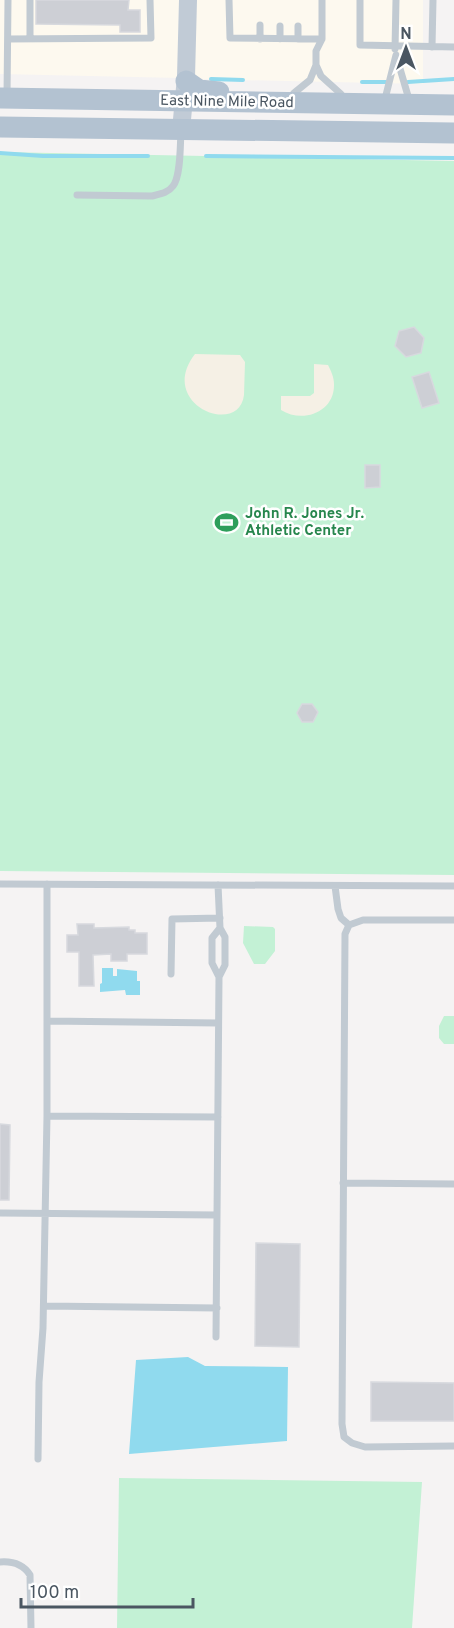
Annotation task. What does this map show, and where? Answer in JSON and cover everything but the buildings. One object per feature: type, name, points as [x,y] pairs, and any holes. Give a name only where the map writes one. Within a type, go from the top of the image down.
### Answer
[{"type":"main road","points":[[185,91],[386,95],[415,100],[454,96]]},
{"type":"main road","name":"East Nine Mile Road","points":[[2,105],[185,91],[415,100],[454,105]]},
{"type":"main road","points":[[180,138],[187,121],[199,113],[214,111],[396,114],[415,100]]},
{"type":"main road","name":"East Nine Mile Road","points":[[0,129],[180,138],[454,133]]},
{"type":"street","points":[[180,138],[185,91],[188,0]]},
{"type":"lane","points":[[2,105],[8,39],[8,0]]},
{"type":"lane","points":[[30,0],[30,39]]},
{"type":"lane","points":[[8,39],[151,38],[150,0]]},
{"type":"lane","points":[[229,0],[230,38],[322,39]]},
{"type":"lane","points":[[294,93],[310,80],[316,65],[316,51],[322,39],[322,0]]},
{"type":"lane","points":[[360,0],[360,45],[454,47]]},
{"type":"lane","points":[[396,0],[396,55],[415,100]]},
{"type":"lane","points":[[432,47],[433,0]]},
{"type":"lane","points":[[260,25],[260,39]]},
{"type":"lane","points":[[280,26],[280,39]]},
{"type":"lane","points":[[298,26],[298,39]]},
{"type":"lane","points":[[386,95],[396,55]]},
{"type":"lane","points":[[316,65],[321,76],[341,94]]},
{"type":"lane","points":[[77,195],[152,196],[164,194],[174,185],[177,176],[180,138]]},
{"type":"lane","points":[[0,884],[454,886]]},
{"type":"lane","points":[[38,1459],[46,1212],[47,884]]},
{"type":"lane","points":[[216,1337],[219,977],[225,965],[225,937],[220,928],[218,885]]},
{"type":"lane","points":[[335,886],[340,918],[349,925]]},
{"type":"lane","points":[[171,974],[172,919],[220,918]]},
{"type":"lane","points":[[454,920],[363,920],[349,925],[345,934],[342,1424],[344,1437],[352,1443],[365,1447],[454,1446]]},
{"type":"lane","points":[[219,977],[212,963],[212,938],[220,928]]},
{"type":"lane","points":[[47,1021],[218,1023]]},
{"type":"lane","points":[[47,1116],[218,1117]]},
{"type":"lane","points":[[343,1183],[454,1184]]},
{"type":"lane","points":[[0,1213],[217,1215]]},
{"type":"lane","points":[[44,1306],[217,1308]]},
{"type":"lane","points":[[0,1562],[18,1563],[30,1575],[31,1628]]},
{"type":"shaded area","points":[[0,0],[182,0],[180,78],[0,74]]},
{"type":"shaded area","points":[[194,0],[423,0],[423,84],[192,79]]},
{"type":"green space","name":"John R. Jones Jr. Athletic Center","points":[[0,152],[454,161],[454,875],[0,871]]},
{"type":"green space","points":[[244,926],[275,929],[275,951],[265,964],[254,964],[243,943]]},
{"type":"green space","points":[[444,1016],[454,1016],[454,1044],[444,1044],[439,1038],[439,1026]]},
{"type":"green space","points":[[119,1478],[422,1482],[412,1628],[117,1628]]},
{"type":"sand","points":[[195,354],[240,355],[245,362],[244,395],[239,408],[229,414],[216,414],[203,409],[192,400],[186,388],[186,372]]},
{"type":"sand","points":[[314,364],[328,365],[331,372],[334,384],[329,402],[316,413],[308,415],[299,416],[281,410],[281,396],[310,396],[314,393]]},
{"type":"water","points":[[102,968],[113,968],[113,976],[117,976],[117,969],[137,971],[140,995],[126,995],[125,990],[100,992]]},
{"type":"water","points":[[188,1357],[205,1366],[288,1367],[287,1441],[129,1454],[136,1360]]},
{"type":"waterway","points":[[211,79],[243,80]]},
{"type":"waterway","points":[[408,82],[454,79]]},
{"type":"waterway","points":[[362,82],[389,82]]},
{"type":"waterway","points":[[0,153],[43,156],[148,156]]},
{"type":"waterway","points":[[206,156],[454,158]]},
{"type":"place","name":"John R. Jones Jr. Athletic Center","points":[[227,522]]}]
